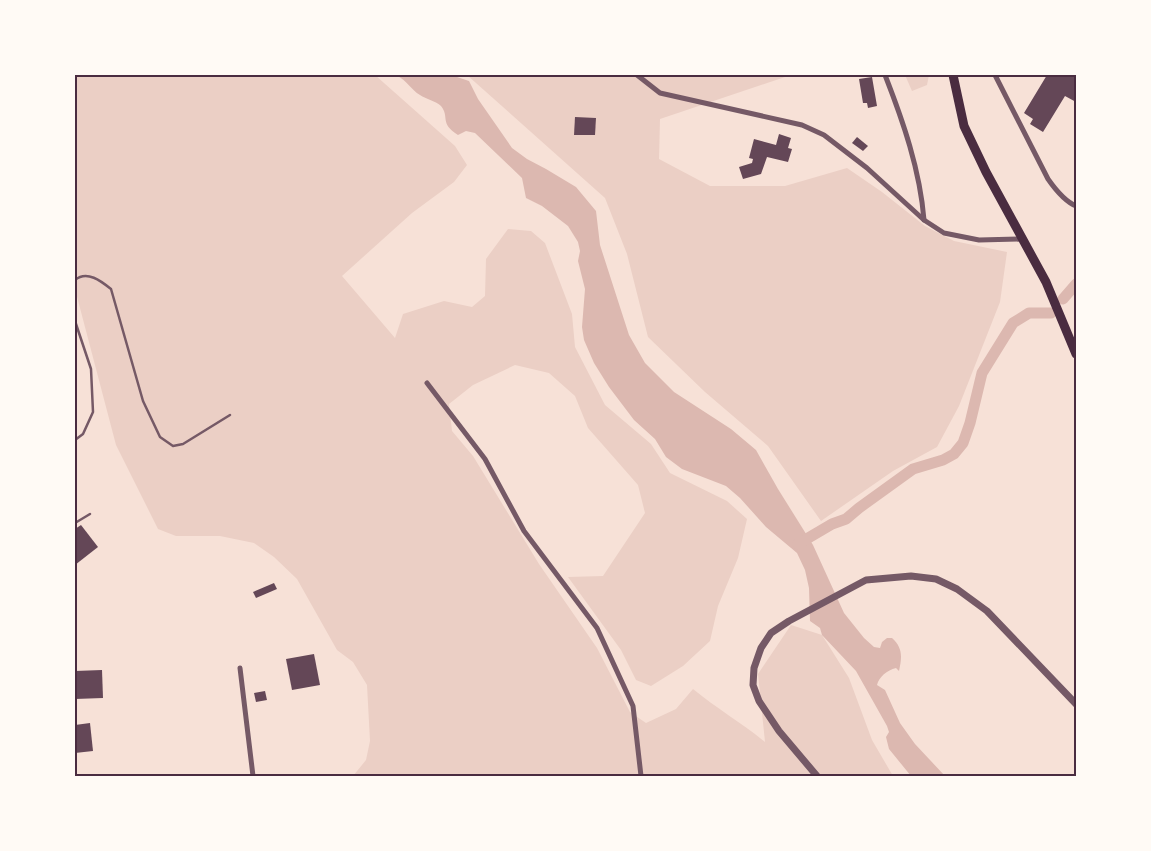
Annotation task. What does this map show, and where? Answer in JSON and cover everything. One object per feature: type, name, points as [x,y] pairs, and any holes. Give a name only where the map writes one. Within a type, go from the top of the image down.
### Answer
[{"type":"highway","points":[[952,75],[964,126],[986,172],[1046,282],[1073,340],[1076,354]]},
{"type":"street","points":[[637,75],[660,93],[802,125],[824,135],[867,168],[924,220],[944,233],[979,240],[1022,239]]},
{"type":"street","points":[[885,75],[900,113],[922,195],[924,220]]},
{"type":"street","points":[[995,75],[1048,179],[1065,198],[1076,206]]},
{"type":"street","points":[[427,383],[485,459],[524,531],[597,628],[633,706],[641,776]]},
{"type":"street","points":[[817,776],[779,731],[759,701],[753,685],[754,668],[761,648],[771,633],[789,621],[866,580],[911,576],[936,579],[957,589],[987,611],[1076,704]]},
{"type":"street","points":[[240,668],[253,776]]},
{"type":"lane","points":[[75,280],[78,277],[87,276],[98,279],[110,289],[143,401],[160,437],[173,446],[183,444],[230,415]]},
{"type":"lane","points":[[75,321],[91,369],[93,412],[82,434],[75,440]]},
{"type":"lane","points":[[75,523],[90,514]]},
{"type":"shaded area","points":[[75,75],[375,75],[455,146],[467,165],[454,182],[412,213],[342,276],[395,338],[403,314],[444,301],[472,307],[485,296],[486,259],[508,229],[531,231],[545,243],[572,314],[575,347],[605,405],[651,444],[670,473],[727,501],[747,519],[738,558],[718,606],[710,641],[683,666],[651,686],[636,680],[621,650],[568,577],[603,576],[645,513],[638,485],[588,428],[575,396],[549,373],[515,365],[473,385],[449,404],[452,431],[473,456],[539,564],[597,648],[630,712],[646,723],[676,709],[693,689],[765,742],[758,674],[791,625],[822,635],[849,678],[872,740],[893,776],[353,776],[366,760],[370,741],[367,685],[353,662],[337,650],[297,579],[274,557],[254,543],[220,536],[176,536],[158,529],[116,445],[75,289]]},
{"type":"shaded area","points":[[396,75],[451,75],[469,81],[478,99],[512,148],[527,159],[576,187],[596,211],[600,245],[629,335],[645,363],[674,392],[731,429],[756,450],[813,545],[844,613],[864,638],[874,647],[880,648],[882,642],[887,638],[892,638],[896,642],[901,653],[899,671],[896,668],[887,672],[877,685],[885,690],[900,723],[915,744],[945,776],[911,776],[889,749],[886,737],[889,732],[887,726],[856,671],[822,635],[820,628],[810,621],[809,588],[805,570],[797,553],[766,527],[740,498],[726,486],[682,469],[666,457],[655,439],[634,420],[609,387],[594,363],[584,340],[582,327],[585,289],[578,261],[580,251],[578,242],[568,226],[542,206],[526,198],[522,178],[475,133],[466,131],[458,135],[452,131],[441,106],[417,93]]},
{"type":"shaded area","points":[[467,75],[791,75],[660,119],[659,159],[710,186],[785,186],[847,168],[882,192],[925,226],[954,241],[1007,252],[1000,302],[959,406],[937,447],[893,471],[821,521],[768,446],[705,392],[648,337],[627,254],[605,198]]},
{"type":"shaded area","points":[[905,75],[929,75],[927,85],[912,91]]},
{"type":"building","points":[[1047,75],[1076,75],[1076,102],[1065,96],[1043,132],[1030,124],[1033,119],[1024,113]]},
{"type":"building","points":[[872,77],[877,106],[868,108],[867,103],[863,103],[859,79]]},
{"type":"building","points":[[575,117],[596,118],[595,135],[574,135]]},
{"type":"building","points":[[779,134],[791,138],[788,148],[792,149],[788,162],[767,157],[761,174],[743,179],[739,167],[752,163],[753,159],[749,158],[754,139],[776,145]]},
{"type":"building","points":[[857,137],[868,146],[863,151],[852,143]]},
{"type":"building","points":[[81,525],[98,547],[75,565],[75,529]]},
{"type":"building","points":[[274,583],[277,589],[256,598],[253,592]]},
{"type":"building","points":[[314,654],[320,685],[292,690],[286,659]]},
{"type":"building","points":[[102,670],[103,698],[75,699],[75,671]]},
{"type":"building","points":[[265,691],[267,700],[256,702],[254,693]]},
{"type":"building","points":[[90,723],[93,751],[75,753],[75,725]]},
{"type":"waterway","points":[[1063,299],[1076,284]]},
{"type":"waterway","points":[[798,544],[832,524],[846,519],[913,469],[943,460],[954,454],[963,443],[970,423],[982,373],[1013,323],[1029,313],[1051,313]]}]
